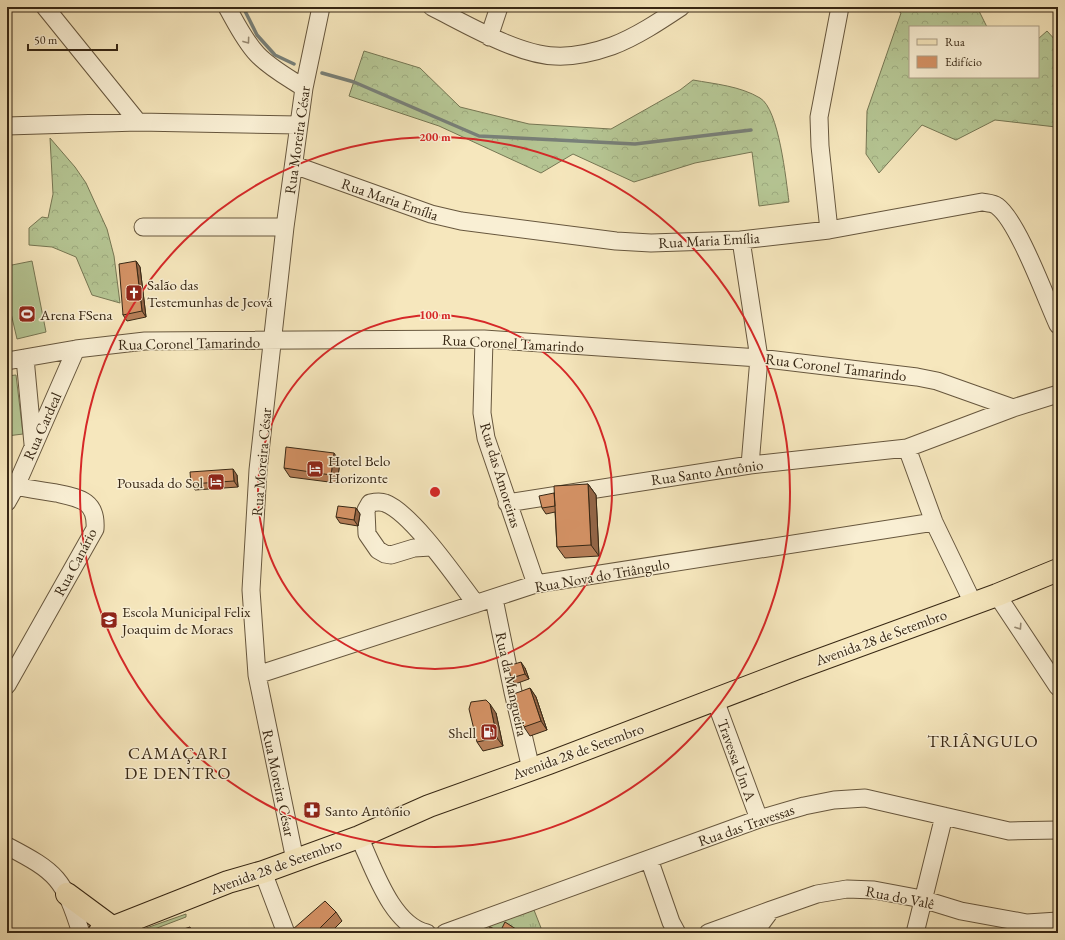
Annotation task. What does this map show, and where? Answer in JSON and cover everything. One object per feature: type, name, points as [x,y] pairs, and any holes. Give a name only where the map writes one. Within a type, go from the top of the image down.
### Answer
[{"type":"main road","name":"Avenida 28 de Setembro","points":[[106,931],[228,882],[263,872],[359,837],[428,806],[997,595],[1058,570]]},
{"type":"main road","points":[[67,894],[106,931]]},
{"type":"street","points":[[45,7],[138,122]]},
{"type":"street","points":[[227,7],[244,37],[257,54],[274,68],[304,88]]},
{"type":"street","name":"Rua Moreira César","points":[[295,860],[257,675],[251,590],[258,470],[285,227],[304,88],[321,7]]},
{"type":"street","points":[[432,7],[489,37],[538,54],[556,56],[575,54],[613,46],[653,25],[681,7]]},
{"type":"street","points":[[489,37],[499,7]]},
{"type":"street","points":[[830,230],[820,146],[819,117],[840,7]]},
{"type":"street","points":[[7,126],[138,122],[299,125]]},
{"type":"street","name":"Rua Maria Emília","points":[[294,165],[431,214],[461,222],[637,242],[683,243],[741,240],[830,230],[982,202],[997,206],[1017,232],[1058,325]]},
{"type":"street","points":[[143,227],[285,227]]},
{"type":"street","points":[[741,240],[759,358],[750,465]]},
{"type":"street","name":"Rua Coronel Tamarindo","points":[[7,361],[76,349],[144,341],[484,339],[759,358],[937,381],[1014,408]]},
{"type":"street","name":"Rua das Amoreiras","points":[[484,339],[482,413],[486,438],[536,584]]},
{"type":"street","name":"Rua Cardeal","points":[[7,502],[11,486],[33,446],[76,349]]},
{"type":"street","points":[[24,358],[33,446]]},
{"type":"street","name":"Rua Santo Antônio","points":[[507,503],[750,465],[907,448],[1014,408],[1058,394]]},
{"type":"street","points":[[907,448],[934,522],[973,603]]},
{"type":"street","name":"Rua Canário","points":[[7,685],[95,529],[96,520],[93,510],[78,498],[11,486]]},
{"type":"street","name":"Rua Nova do Triângulo","points":[[257,675],[494,599],[536,584],[934,522]]},
{"type":"street","points":[[431,547],[476,604]]},
{"type":"street","points":[[997,595],[1058,686]]},
{"type":"street","name":"Rua da Mangueira","points":[[494,599],[513,692],[531,769]]},
{"type":"street","name":"Travessa Um A","points":[[715,700],[758,819]]},
{"type":"street","name":"Rua das Travessas","points":[[445,933],[758,819],[804,806],[834,800],[865,798],[1009,831],[1058,830]]},
{"type":"street","points":[[915,933],[922,899],[944,816]]},
{"type":"street","points":[[359,837],[390,902],[398,914],[409,924],[427,933]]},
{"type":"street","points":[[7,846],[40,864],[51,872],[67,894],[81,933]]},
{"type":"street","points":[[649,859],[671,922],[677,933]]},
{"type":"street","points":[[263,872],[286,933]]},
{"type":"street","name":"Rua do Valê","points":[[708,933],[817,894],[847,889],[874,890],[922,899],[961,910],[1027,923],[1058,921]]},
{"type":"street","points":[[754,933],[771,910]]},
{"type":"green space","points":[[893,7],[977,7],[986,26],[909,26],[909,78],[1039,78],[1039,38],[1047,31],[1058,43],[1058,131],[1056,127],[995,120],[956,140],[922,125],[879,173],[866,154],[867,111],[901,13]]},
{"type":"green space","points":[[364,51],[420,68],[460,107],[529,124],[611,129],[680,90],[693,80],[727,86],[744,91],[760,98],[767,105],[772,116],[777,130],[784,162],[789,202],[759,206],[752,152],[695,163],[634,182],[573,154],[541,173],[439,126],[349,96]]},
{"type":"green space","points":[[50,138],[75,167],[86,183],[107,229],[114,256],[120,303],[92,295],[76,257],[52,247],[29,245],[29,228],[42,217],[48,218],[53,194]]},
{"type":"green space","name":"Arena FSena","points":[[32,261],[46,332],[17,339],[7,296],[7,266]]},
{"type":"green space","points":[[16,375],[23,434],[7,436],[7,376]]},
{"type":"green space","points":[[534,910],[543,933],[472,933],[472,931]]},
{"type":"green space","points":[[186,914],[186,917],[144,933],[135,932]]},
{"type":"building","name":"Salão das Testemunhas de Jeová","points":[[136,261],[142,311],[123,315],[119,264]]},
{"type":"building","points":[[286,447],[334,453],[331,475],[284,468]]},
{"type":"building","points":[[233,469],[234,481],[191,484],[190,472]]},
{"type":"building","points":[[588,484],[591,545],[557,547],[554,486]]},
{"type":"building","points":[[554,493],[555,506],[542,508],[539,496]]},
{"type":"building","points":[[338,506],[356,508],[354,520],[336,517]]},
{"type":"building","points":[[521,662],[525,674],[511,678],[508,666]]},
{"type":"building","points":[[530,688],[541,721],[524,727],[511,695]]},
{"type":"building","name":"Shell","points":[[486,700],[490,704],[497,738],[477,742],[469,709],[471,702]]},
{"type":"building","points":[[325,901],[336,912],[315,933],[295,933],[292,930]]},
{"type":"building","points":[[505,922],[519,931],[518,933],[501,933],[500,932]]},
{"type":"building","points":[[190,927],[193,933],[171,933]]},
{"type":"building","points":[[490,927],[499,931],[498,933],[487,933]]},
{"type":"waterway","points":[[243,7],[257,35],[275,55],[294,64]]},
{"type":"waterway","points":[[322,73],[354,82],[479,136],[635,144],[751,130]]},
{"type":"place","name":"Salão das Testemunhas de Jeová","points":[[134,293]]},
{"type":"place","name":"Arena FSena","points":[[27,314]]},
{"type":"place","name":"Hotel Belo Horizonte","points":[[315,469]]},
{"type":"place","name":"Pousada do Sol","points":[[216,482]]},
{"type":"place","name":"Escola Municipal Felix Joaquim de Moraes","points":[[109,620]]},
{"type":"place","name":"Shell","points":[[489,732]]},
{"type":"place","name":"Santo Antônio","points":[[312,810]]},
{"type":"district","name":"TRIÂNGULO","points":[[983,741]]},
{"type":"district","name":"CAMAÇARI DE DENTRO","points":[[178,763]]}]
